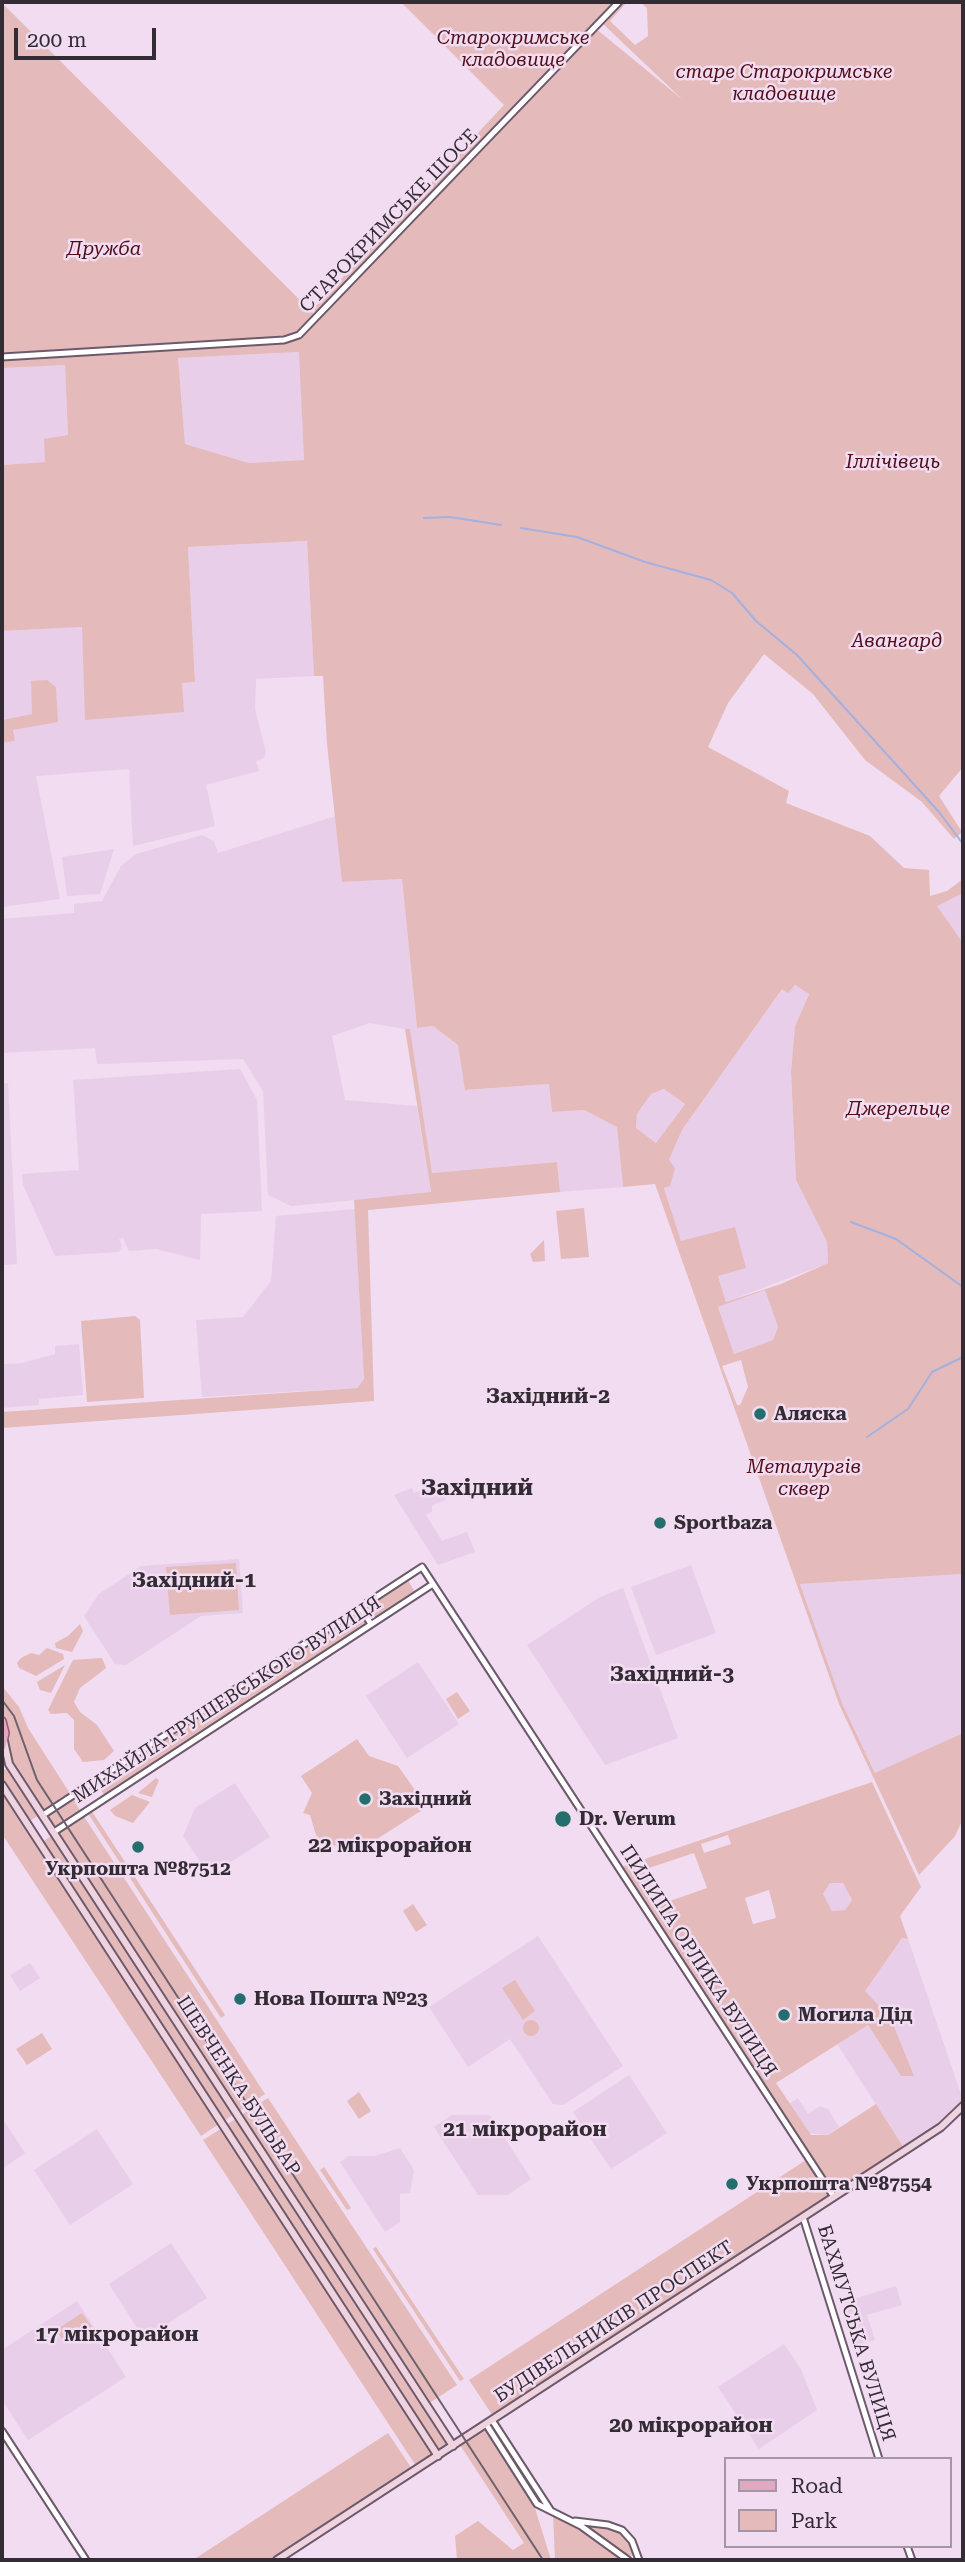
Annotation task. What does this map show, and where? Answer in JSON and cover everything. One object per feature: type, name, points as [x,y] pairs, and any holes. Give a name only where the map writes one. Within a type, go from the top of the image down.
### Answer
[{"type":"main road","points":[[2,1721],[3,1744]]},
{"type":"main road","name":"ШЕВЧЕНКА БУЛЬВАР","points":[[3,1744],[9,1764],[453,2446]]},
{"type":"main road","name":"ШЕВЧЕНКА БУЛЬВАР","points":[[2,1785],[438,2456]]},
{"type":"main road","name":"МИХАЙЛА ГРУШЕВСЬКОГО ВУЛИЦЯ","points":[[28,1825],[43,1815]]},
{"type":"main road","name":"МИХАЙЛА ГРУШЕВСЬКОГО ВУЛИЦЯ","points":[[38,1842],[54,1832]]},
{"type":"main road","name":"БУДІВЕЛЬНИКІВ ПРОСПЕКТ","points":[[278,2560],[941,2127],[963,2106]]},
{"type":"main road","points":[[222,2125],[237,2115]]},
{"type":"street","name":"СТАРОКРИМСЬКЕ ШОСЕ","points":[[2,357],[284,341],[299,335],[619,2]]},
{"type":"street","name":"ПИЛИПА ОРЛИКА ВУЛИЦЯ","points":[[422,1567],[834,2197]]},
{"type":"street","name":"МИХАЙЛА ГРУШЕВСЬКОГО ВУЛИЦЯ","points":[[43,1815],[422,1567]]},
{"type":"street","name":"МИХАЙЛА ГРУШЕВСЬКОГО ВУЛИЦЯ","points":[[54,1832],[433,1584]]},
{"type":"street","points":[[360,1607],[371,1624]]},
{"type":"street","name":"БАХМУТСЬКА ВУЛИЦЯ","points":[[803,2217],[878,2457]]},
{"type":"street","points":[[489,2422],[537,2504],[572,2521],[628,2560]]},
{"type":"street","points":[[489,2422],[551,2511]]},
{"type":"street","points":[[2,2431],[86,2560]]},
{"type":"street","points":[[572,2521],[608,2525],[622,2530],[632,2541],[639,2560]]},
{"type":"shaded area","points":[[300,352],[304,460],[249,463],[185,444],[178,358]]},
{"type":"shaded area","points":[[65,364],[68,436],[45,462],[2,465],[2,368]]},
{"type":"shaded area","points":[[307,541],[314,676],[256,679],[255,709],[266,752],[264,758],[256,761],[259,771],[206,785],[215,826],[133,846],[129,769],[36,776],[60,899],[2,907],[2,743],[15,741],[13,730],[57,721],[56,687],[31,681],[33,714],[2,720],[2,631],[82,627],[183,712],[182,683],[195,682],[188,547]]},
{"type":"shaded area","points":[[336,816],[342,882],[402,879],[417,1028],[433,1026],[458,1045],[466,1090],[549,1084],[552,1112],[584,1110],[617,1127],[623,1187],[560,1192],[557,1162],[432,1173],[410,1030],[370,1023],[332,1036],[345,1100],[417,1106],[431,1193],[291,1206],[268,1195],[263,1091],[243,1059],[97,1064],[95,1048],[2,1053],[2,919],[74,913],[74,904],[102,901],[121,866],[136,854],[202,835],[214,841],[218,853]]},
{"type":"shaded area","points":[[114,849],[100,894],[67,896],[62,857]]},
{"type":"shaded area","points":[[963,893],[963,943],[936,906]]},
{"type":"shaded area","points":[[794,985],[809,993],[795,1026],[791,1072],[796,1180],[827,1242],[828,1263],[726,1302],[718,1276],[735,1228],[681,1242],[664,1187],[669,1160],[682,1130],[782,989]]},
{"type":"shaded area","points":[[240,1069],[257,1100],[262,1211],[201,1214],[200,1260],[156,1249],[129,1251],[123,1238],[119,1239],[122,1246],[119,1252],[55,1256],[23,1185],[22,1174],[79,1170],[73,1080]]},
{"type":"shaded area","points":[[2,1083],[8,1083],[17,1264],[2,1265]]},
{"type":"shaded area","points":[[665,1089],[685,1104],[656,1143],[636,1128],[637,1114],[651,1094]]},
{"type":"shaded area","points":[[355,1209],[364,1380],[356,1388],[202,1397],[196,1320],[243,1317],[271,1281],[276,1216]]},
{"type":"shaded area","points":[[765,1290],[778,1327],[773,1340],[734,1354],[717,1307]]},
{"type":"shaded area","points":[[79,1344],[83,1395],[39,1399],[39,1405],[2,1408],[2,1364],[22,1363],[55,1354],[55,1346]]},
{"type":"shaded area","points":[[439,1484],[446,1500],[432,1505],[432,1511],[426,1515],[442,1541],[467,1532],[475,1552],[438,1565],[394,1495],[412,1488],[414,1493]]},
{"type":"shaded area","points":[[239,1559],[243,1613],[201,1616],[126,1665],[115,1664],[84,1616],[99,1594],[141,1566]]},
{"type":"shaded area","points":[[691,1565],[716,1633],[656,1655],[631,1587]]},
{"type":"shaded area","points":[[963,1574],[963,1733],[876,1774],[842,1703],[800,1584]]},
{"type":"shaded area","points":[[623,1588],[678,1738],[605,1765],[527,1645],[600,1597]]},
{"type":"shaded area","points":[[418,1662],[459,1724],[407,1758],[366,1696]]},
{"type":"shaded area","points":[[235,1783],[270,1837],[223,1867],[203,1866],[183,1836],[195,1808]]},
{"type":"shaded area","points":[[830,1883],[843,1883],[852,1900],[845,1910],[832,1911],[822,1894]]},
{"type":"shaded area","points":[[538,1936],[623,2066],[563,2105],[553,2104],[510,2039],[468,2067],[429,2007]]},
{"type":"shaded area","points":[[902,1938],[908,1939],[963,2100],[943,2123],[904,2148],[837,2044],[868,2025],[901,2076],[864,1991]]},
{"type":"shaded area","points":[[30,1963],[40,1978],[20,1991],[10,1975]]},
{"type":"shaded area","points":[[629,2075],[667,2133],[611,2169],[573,2112]]},
{"type":"shaded area","points":[[798,2098],[808,2114],[820,2106],[828,2109],[839,2127],[828,2135],[808,2133],[789,2104]]},
{"type":"shaded area","points":[[452,2115],[490,2115],[531,2179],[508,2195],[478,2195],[434,2127]]},
{"type":"shaded area","points":[[2,2118],[25,2153],[2,2169]]},
{"type":"shaded area","points":[[97,2129],[133,2184],[70,2225],[34,2170]]},
{"type":"shaded area","points":[[400,2148],[414,2170],[410,2193],[400,2194],[400,2222],[385,2232],[340,2162],[349,2156],[375,2156]]},
{"type":"shaded area","points":[[171,2243],[207,2298],[144,2339],[109,2284]]},
{"type":"shaded area","points":[[896,2286],[902,2305],[867,2315],[875,2340],[854,2346],[842,2306],[847,2301]]},
{"type":"shaded area","points":[[77,2301],[126,2377],[28,2440],[2,2400],[2,2350]]},
{"type":"shaded area","points":[[784,2344],[801,2369],[817,2410],[759,2449],[718,2387]]},
{"type":"green space","points":[[401,2],[627,2],[610,21],[635,45],[648,36],[647,8],[640,2],[963,2],[963,767],[939,796],[962,832],[954,839],[922,802],[865,760],[813,694],[764,654],[728,703],[708,747],[789,791],[786,803],[870,836],[904,868],[929,870],[930,896],[947,891],[963,879],[963,893],[937,906],[963,943],[963,1574],[800,1584],[842,1703],[875,1773],[963,1733],[963,1819],[955,1836],[919,1875],[839,1704],[655,1184],[623,1187],[617,1127],[584,1110],[552,1112],[549,1084],[465,1090],[458,1045],[433,1026],[417,1028],[402,879],[342,882],[327,744],[323,676],[314,676],[307,541],[188,547],[195,682],[182,683],[184,712],[85,720],[82,627],[2,631],[2,465],[45,462],[44,439],[68,435],[65,365],[2,368],[2,3],[318,318],[513,114],[509,111],[319,314],[315,313],[314,308],[504,105]],"holes":[[[601,22],[683,100],[595,28]],[[299,352],[304,460],[249,463],[185,444],[178,358]],[[795,985],[809,994],[795,1026],[791,1072],[796,1180],[827,1242],[828,1263],[781,1284],[726,1302],[718,1276],[746,1268],[735,1227],[681,1241],[664,1188],[670,1186],[675,1168],[669,1160],[682,1130],[782,989],[788,993]],[[664,1089],[685,1104],[656,1143],[636,1128],[637,1114],[651,1094]],[[765,1290],[778,1327],[773,1340],[734,1354],[718,1307]],[[741,1360],[748,1387],[740,1405],[737,1405],[722,1366]]]},
{"type":"green space","points":[[47,680],[56,687],[58,722],[13,730],[15,741],[2,743],[2,720],[32,714],[31,681]]},
{"type":"green space","points":[[405,1029],[410,1029],[432,1173],[557,1162],[560,1192],[368,1210],[374,1401],[2,1428],[2,1412],[357,1388],[364,1379],[354,1200],[431,1192]]},
{"type":"green space","points":[[584,1208],[589,1257],[561,1259],[556,1211]]},
{"type":"green space","points":[[544,1240],[545,1261],[533,1262],[530,1254]]},
{"type":"green space","points":[[135,1316],[140,1320],[144,1398],[87,1402],[81,1321]]},
{"type":"green space","points":[[236,1563],[239,1610],[170,1615],[166,1567]]},
{"type":"green space","points":[[407,1579],[415,1592],[372,1621],[364,1608]]},
{"type":"green space","points":[[359,1610],[368,1623],[105,1796],[96,1783]]},
{"type":"green space","points":[[80,1624],[83,1631],[72,1652],[56,1648],[55,1643],[68,1636]]},
{"type":"green space","points":[[47,1648],[63,1654],[64,1659],[36,1676],[19,1668],[17,1663],[21,1658],[31,1653],[39,1655]]},
{"type":"green space","points":[[102,1658],[106,1668],[80,1688],[74,1702],[80,1712],[97,1725],[114,1751],[104,1760],[83,1762],[74,1749],[74,1720],[67,1713],[51,1714],[48,1710],[73,1660]]},
{"type":"green space","points":[[65,1665],[51,1693],[40,1690],[37,1682]]},
{"type":"green space","points":[[2,1686],[19,1707],[28,1728],[71,1795],[44,1812],[11,1763],[7,1726],[2,1715]]},
{"type":"green space","points":[[457,1692],[470,1711],[458,1719],[446,1699]]},
{"type":"green space","name":"Західний","points":[[357,1739],[369,1756],[398,1766],[427,1807],[352,1855],[341,1852],[337,1846],[325,1843],[316,1835],[310,1815],[303,1813],[312,1793],[301,1776]]},
{"type":"green space","points":[[8,1767],[39,1815],[28,1822],[2,1781],[2,1772]]},
{"type":"green space","points":[[156,1778],[159,1780],[152,1797],[138,1793]]},
{"type":"green space","points":[[872,1782],[921,1887],[900,1916],[908,1939],[902,1938],[865,1991],[891,2019],[914,2076],[901,2076],[868,2025],[776,2083],[811,2135],[828,2135],[876,2104],[904,2148],[835,2194],[621,1867]],"holes":[[[728,1835],[731,1844],[704,1853],[701,1844]],[[694,1853],[707,1888],[664,1903],[643,1870]],[[830,1883],[843,1883],[852,1900],[845,1910],[832,1911],[823,1894]],[[769,1890],[776,1918],[753,1924],[745,1898]]]},
{"type":"green space","points":[[2,1790],[219,2124],[201,2136],[2,1834]]},
{"type":"green space","points":[[132,1795],[150,1802],[133,1823],[115,1816],[110,1810]]},
{"type":"green space","points":[[73,1798],[81,1812],[55,1829],[46,1816]]},
{"type":"green space","points":[[91,1810],[225,2015],[221,2018],[87,1812]]},
{"type":"green space","points":[[83,1815],[265,2094],[238,2112],[57,1832]]},
{"type":"green space","points":[[53,1835],[234,2114],[223,2122],[42,1842]]},
{"type":"green space","points":[[413,1904],[427,1925],[416,1932],[403,1911]]},
{"type":"green space","points":[[515,1980],[535,2011],[523,2020],[502,1988]]},
{"type":"green space","points":[[528,2020],[534,2020],[539,2028],[537,2034],[528,2036],[523,2031],[523,2025]]},
{"type":"green space","points":[[42,2033],[52,2049],[27,2065],[16,2049]]},
{"type":"green space","points":[[359,2092],[371,2111],[359,2119],[347,2101]]},
{"type":"green space","points":[[268,2098],[457,2385],[428,2404],[241,2115]]},
{"type":"green space","points":[[237,2118],[449,2445],[438,2452],[226,2125]]},
{"type":"green space","points":[[222,2128],[434,2455],[416,2466],[203,2140]]},
{"type":"green space","points":[[806,2160],[830,2197],[493,2416],[469,2380]]},
{"type":"green space","points":[[324,2167],[351,2208],[347,2210],[320,2170]]},
{"type":"green space","points":[[376,2247],[464,2379],[460,2381],[373,2249]]},
{"type":"green space","points":[[82,2313],[92,2327],[66,2344],[56,2330]]},
{"type":"green space","points":[[485,2428],[534,2505],[551,2560],[457,2560],[455,2536],[478,2521],[513,2550],[524,2543],[460,2445]]},
{"type":"green space","points":[[388,2433],[412,2469],[273,2560],[193,2560]]},
{"type":"green space","points":[[499,2434],[541,2499],[537,2502],[495,2436]]},
{"type":"green space","points":[[553,2514],[571,2522],[625,2560],[555,2560]]},
{"type":"green space","points":[[582,2524],[621,2532],[630,2542],[635,2556],[625,2554]]},
{"type":"waterway","points":[[424,518],[450,517],[501,525]]},
{"type":"waterway","points":[[521,528],[577,537],[645,562],[711,580],[732,593],[756,621],[797,655],[939,812],[963,844]]},
{"type":"waterway","points":[[851,1222],[896,1239],[963,1287]]},
{"type":"waterway","points":[[867,1437],[908,1409],[932,1372],[963,1357]]},
{"type":"tram line","points":[[2,1700],[14,1716],[37,1780],[543,2560]]},
{"type":"place","name":"Аляска","points":[[760,1414]]},
{"type":"place","name":"Sportbaza","points":[[660,1523]]},
{"type":"place","name":"Західний","points":[[365,1799]]},
{"type":"place","name":"Dr. Verum","points":[[563,1819]]},
{"type":"place","name":"Укрпошта №87512","points":[[138,1847]]},
{"type":"place","name":"Нова Пошта №23","points":[[240,1999]]},
{"type":"place","name":"Могила Дiд","points":[[784,2015]]},
{"type":"place","name":"Укрпошта №87554","points":[[732,2184]]},
{"type":"district","name":"Західний-2","points":[[548,1397]]},
{"type":"district","name":"Західний","points":[[477,1488]]},
{"type":"district","name":"Західний-1","points":[[194,1581]]},
{"type":"district","name":"Західний-3","points":[[672,1675]]},
{"type":"district","name":"22 мікрорайон","points":[[390,1846]]},
{"type":"district","name":"21 мікрорайон","points":[[525,2130]]},
{"type":"district","name":"17 мікрорайон","points":[[117,2335]]},
{"type":"district","name":"20 мікрорайон","points":[[691,2426]]},
{"type":"park label","name":"Старокримське кладовище","points":[[513,49]]},
{"type":"park label","name":"старе Старокримське кладовище","points":[[784,83]]},
{"type":"park label","name":"Дружба","points":[[104,249]]},
{"type":"park label","name":"Іллічівець","points":[[893,462]]},
{"type":"park label","name":"Авангард","points":[[897,641]]},
{"type":"park label","name":"Джерельце","points":[[898,1109]]},
{"type":"park label","name":"Металургів сквер","points":[[804,1478]]}]
